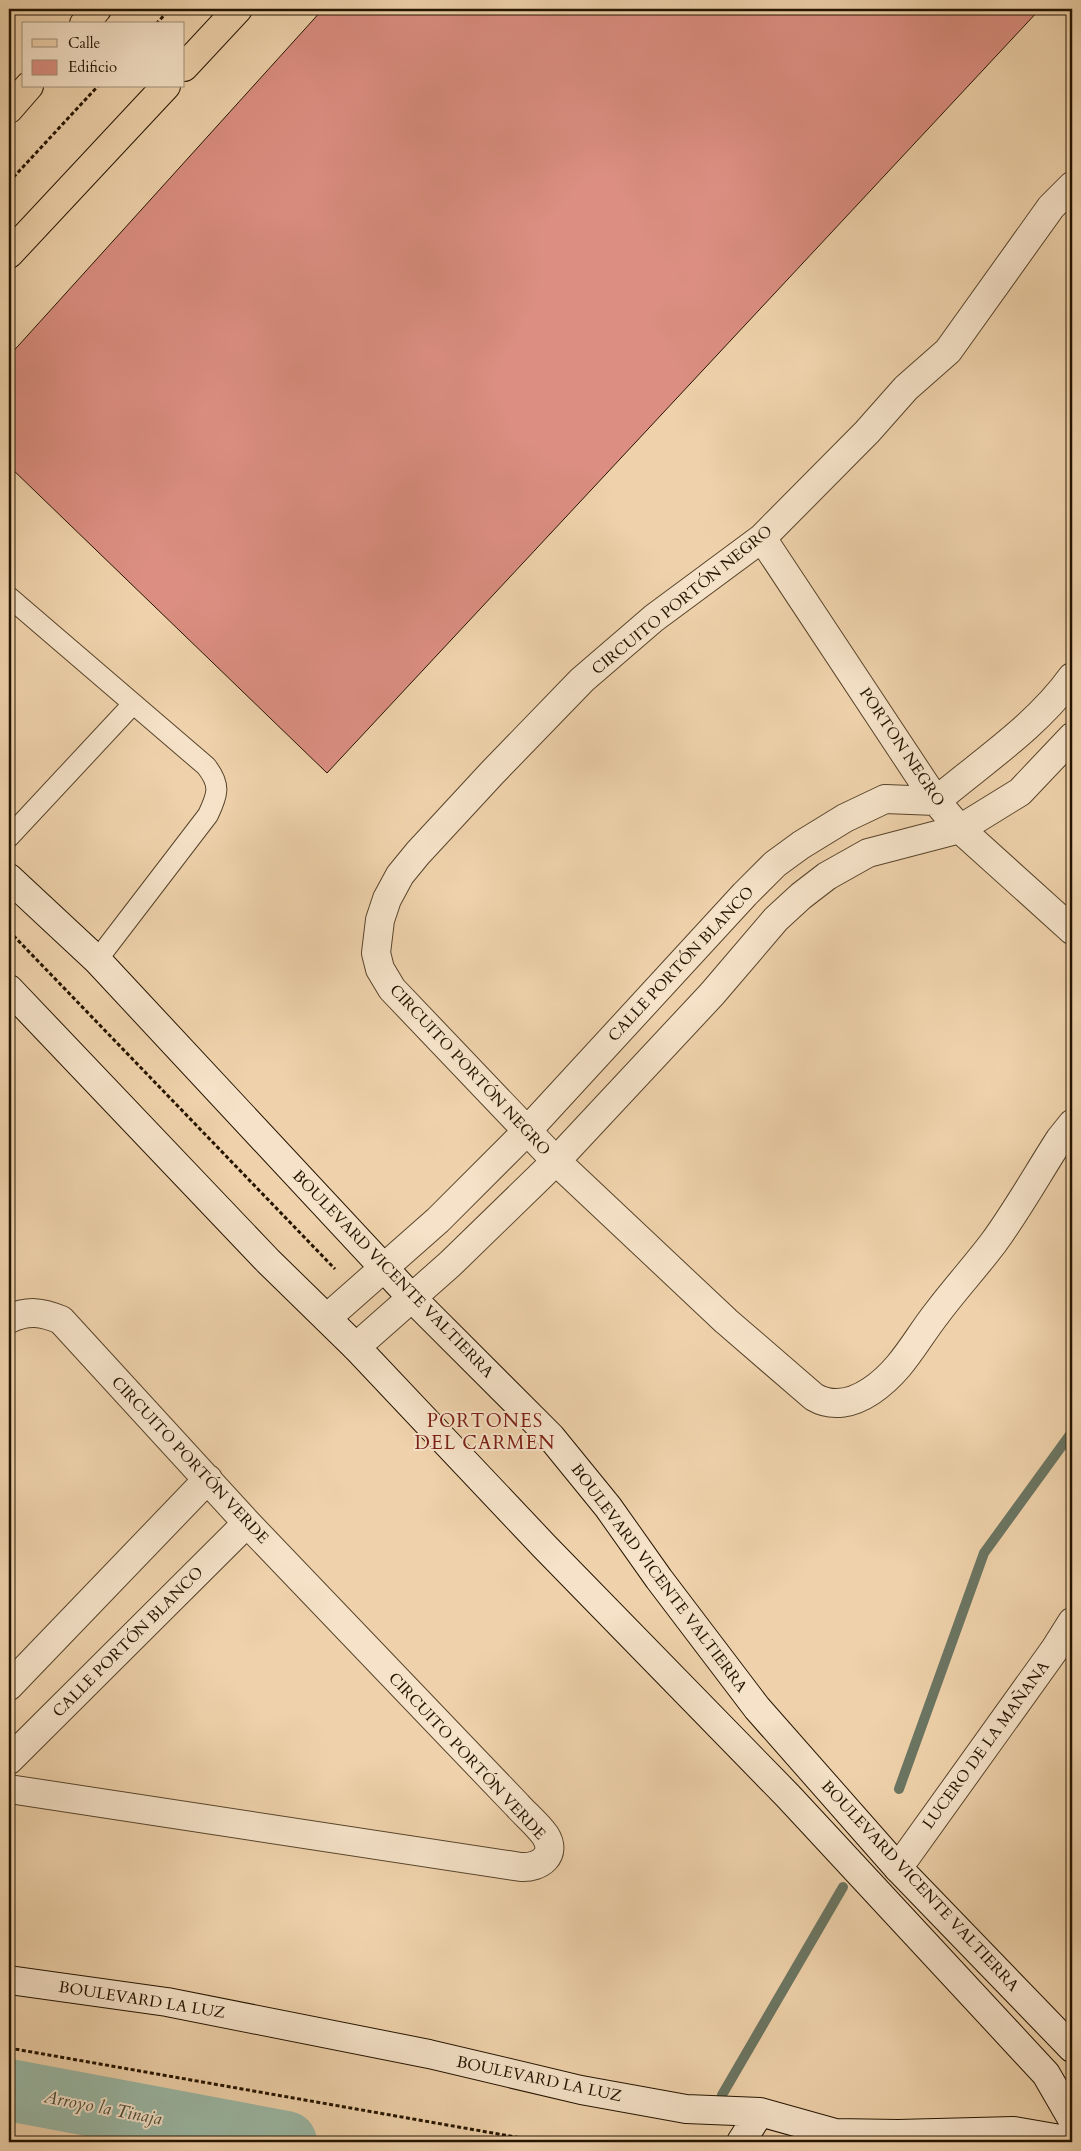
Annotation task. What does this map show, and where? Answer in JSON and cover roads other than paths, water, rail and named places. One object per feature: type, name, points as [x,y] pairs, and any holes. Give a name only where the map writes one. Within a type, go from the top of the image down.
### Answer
[{"type":"main road","points":[[86,22],[97,9]]},
{"type":"main road","points":[[185,66],[238,9]]},
{"type":"main road","points":[[9,109],[27,88]]},
{"type":"main road","points":[[9,254],[164,88]]},
{"type":"street","name":"CIRCUITO PORTÓN NEGRO","points":[[1072,186],[1051,208],[948,351],[906,388],[867,432],[762,538],[654,618],[582,680],[418,853],[400,875],[387,898],[380,920],[376,953],[386,981],[526,1132],[726,1321],[814,1397],[828,1403],[840,1404],[872,1391],[907,1358],[935,1315],[994,1241],[1060,1139],[1072,1124]]},
{"type":"street","name":"PORTON NEGRO","points":[[762,538],[936,801],[960,829],[1072,930]]},
{"type":"street","points":[[936,801],[1012,739],[1061,694],[1072,677]]},
{"type":"street","points":[[356,1347],[450,1264],[556,1161],[712,994],[776,919],[801,896],[828,876],[868,853],[960,829],[1020,792],[1072,737]]},
{"type":"street","name":"CALLE PORTÓN BLANCO","points":[[327,1318],[386,1268],[438,1220],[526,1132],[745,894],[775,864],[801,844],[846,818],[885,799],[936,801]]},
{"type":"street","name":"BOULEVARD VICENTE VALTIERRA","points":[[9,878],[97,960],[411,1297],[551,1437],[608,1506],[659,1578],[757,1708],[898,1868],[1072,2048]]},
{"type":"street","points":[[9,989],[268,1261],[356,1347],[544,1546],[788,1796],[916,1932],[1046,2074],[1072,2119]]},
{"type":"street","name":"CIRCUITO PORTÓN VERDE","points":[[9,1320],[31,1312],[44,1313],[61,1320],[247,1523],[545,1836],[548,1850],[545,1861],[539,1865],[521,1867],[9,1789]]},
{"type":"street","points":[[9,1686],[208,1479]]},
{"type":"street","name":"CALLE PORTÓN BLANCO","points":[[9,1760],[247,1523]]},
{"type":"street","name":"LUCERO DE LA MAÑANA","points":[[898,1868],[1055,1649],[1072,1622]]},
{"type":"street","name":"BOULEVARD LA LUZ","points":[[9,1980],[186,2005],[429,2054],[581,2090],[686,2109],[760,2112],[834,2132],[898,2134],[1014,2131],[1072,2141]]},
{"type":"street","points":[[741,2142],[760,2112]]},
{"type":"lane","points":[[9,597],[206,766],[217,783],[217,792],[208,816],[97,960]]},
{"type":"lane","points":[[9,837],[133,704]]},
{"type":"waterway","points":[[899,1789],[984,1553],[1072,1432]]},
{"type":"waterway","points":[[722,2095],[843,1887]]},
{"type":"waterway","name":"Arroyo la Tinaja","points":[[9,2090],[286,2142]]},
{"type":"district","name":"PORTONES DEL CARMEN","points":[[485,1432]]}]
